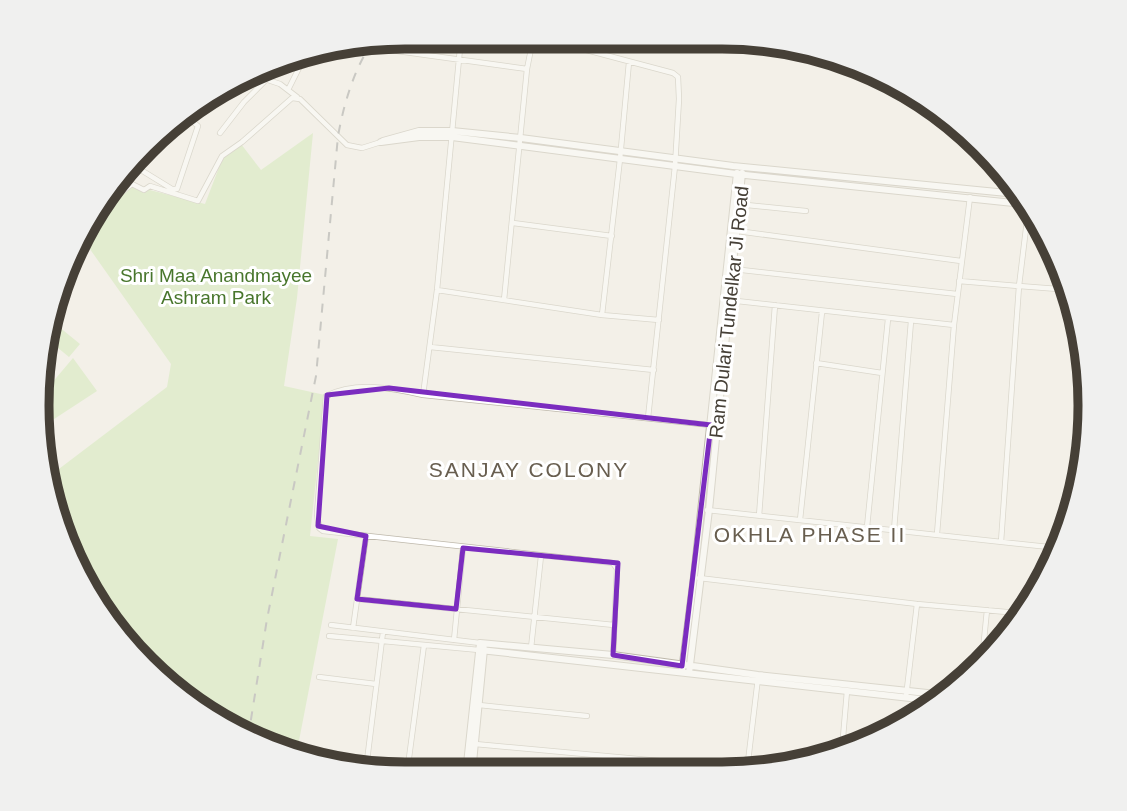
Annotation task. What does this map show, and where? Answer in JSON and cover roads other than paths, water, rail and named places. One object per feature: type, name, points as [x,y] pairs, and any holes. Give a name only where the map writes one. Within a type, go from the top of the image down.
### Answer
[{"type":"street","points":[[395,49],[527,69]]},
{"type":"street","points":[[423,395],[437,290],[460,49]]},
{"type":"street","points":[[504,300],[531,49]]},
{"type":"street","points":[[582,49],[674,73],[678,77],[676,162],[648,418]]},
{"type":"street","points":[[602,315],[629,62]]},
{"type":"street","points":[[289,88],[301,65]]},
{"type":"street","points":[[263,79],[289,88],[347,145],[362,148],[381,142],[452,134],[521,138],[621,155]]},
{"type":"street","points":[[220,133],[244,102],[266,80]]},
{"type":"street","points":[[117,196],[131,185],[144,190],[149,186],[198,201],[222,156],[289,100],[297,97]]},
{"type":"street","points":[[139,168],[172,189],[177,189],[198,126],[191,121]]},
{"type":"street","points":[[452,134],[520,146],[621,155],[1015,203]]},
{"type":"street","points":[[740,171],[1008,193]]},
{"type":"street","name":"Ram Dulari Tundelkar Ji Road","points":[[686,669],[698,578],[740,171]]},
{"type":"street","points":[[153,187],[158,180]]},
{"type":"street","points":[[937,534],[957,293],[970,197]]},
{"type":"street","points":[[736,204],[806,211]]},
{"type":"street","points":[[1001,542],[1019,286],[1027,222]]},
{"type":"street","points":[[513,223],[612,236]]},
{"type":"street","points":[[733,230],[961,261]]},
{"type":"street","name":"Ram Dulari Tundelkar Ji Road","points":[[727,300],[733,269],[733,230]]},
{"type":"street","points":[[733,269],[957,293]]},
{"type":"street","points":[[959,281],[1058,289]]},
{"type":"street","points":[[437,290],[602,315],[659,320]]},
{"type":"street","points":[[727,300],[954,325]]},
{"type":"street","points":[[758,516],[775,305]]},
{"type":"street","points":[[800,520],[822,312]]},
{"type":"street","points":[[867,527],[888,319]]},
{"type":"street","points":[[894,530],[911,321]]},
{"type":"street","points":[[430,346],[654,370]]},
{"type":"street","points":[[817,363],[883,373]]},
{"type":"street","points":[[613,655],[616,566],[611,563],[323,531],[318,526],[317,514],[326,396],[362,387],[376,387],[423,395],[714,425]]},
{"type":"street","points":[[705,510],[1049,547]]},
{"type":"street","points":[[353,628],[366,536]]},
{"type":"street","points":[[454,639],[463,548]]},
{"type":"street","points":[[531,648],[541,556]]},
{"type":"street","points":[[698,578],[1012,612]]},
{"type":"street","points":[[357,599],[614,625]]},
{"type":"street","points":[[906,694],[917,604]]},
{"type":"street","points":[[983,648],[987,610]]},
{"type":"street","points":[[331,625],[454,639],[482,647],[848,688],[930,695]]},
{"type":"street","points":[[367,760],[383,632]]},
{"type":"street","points":[[329,636],[424,645],[531,648],[613,655],[686,669]]},
{"type":"street","points":[[408,762],[424,645]]},
{"type":"street","points":[[473,762],[482,647]]},
{"type":"street","points":[[467,762],[482,647]]},
{"type":"street","points":[[319,677],[376,684]]},
{"type":"street","points":[[748,761],[758,678]]},
{"type":"street","points":[[843,741],[848,688]]},
{"type":"street","points":[[906,694],[925,698]]},
{"type":"street","points":[[479,705],[587,716]]},
{"type":"street","points":[[475,744],[663,762]]},
{"type":"railway","points":[[250,726],[267,619],[316,376],[338,136],[351,87],[367,51]]},
{"type":"district","name":"SANJAY COLONY","points":[[529,469]]},
{"type":"district","name":"OKHLA PHASE II","points":[[810,534]]},
{"type":"park label","name":"Shri Maa Anandmayee Ashram Park","points":[[216,286]]}]
